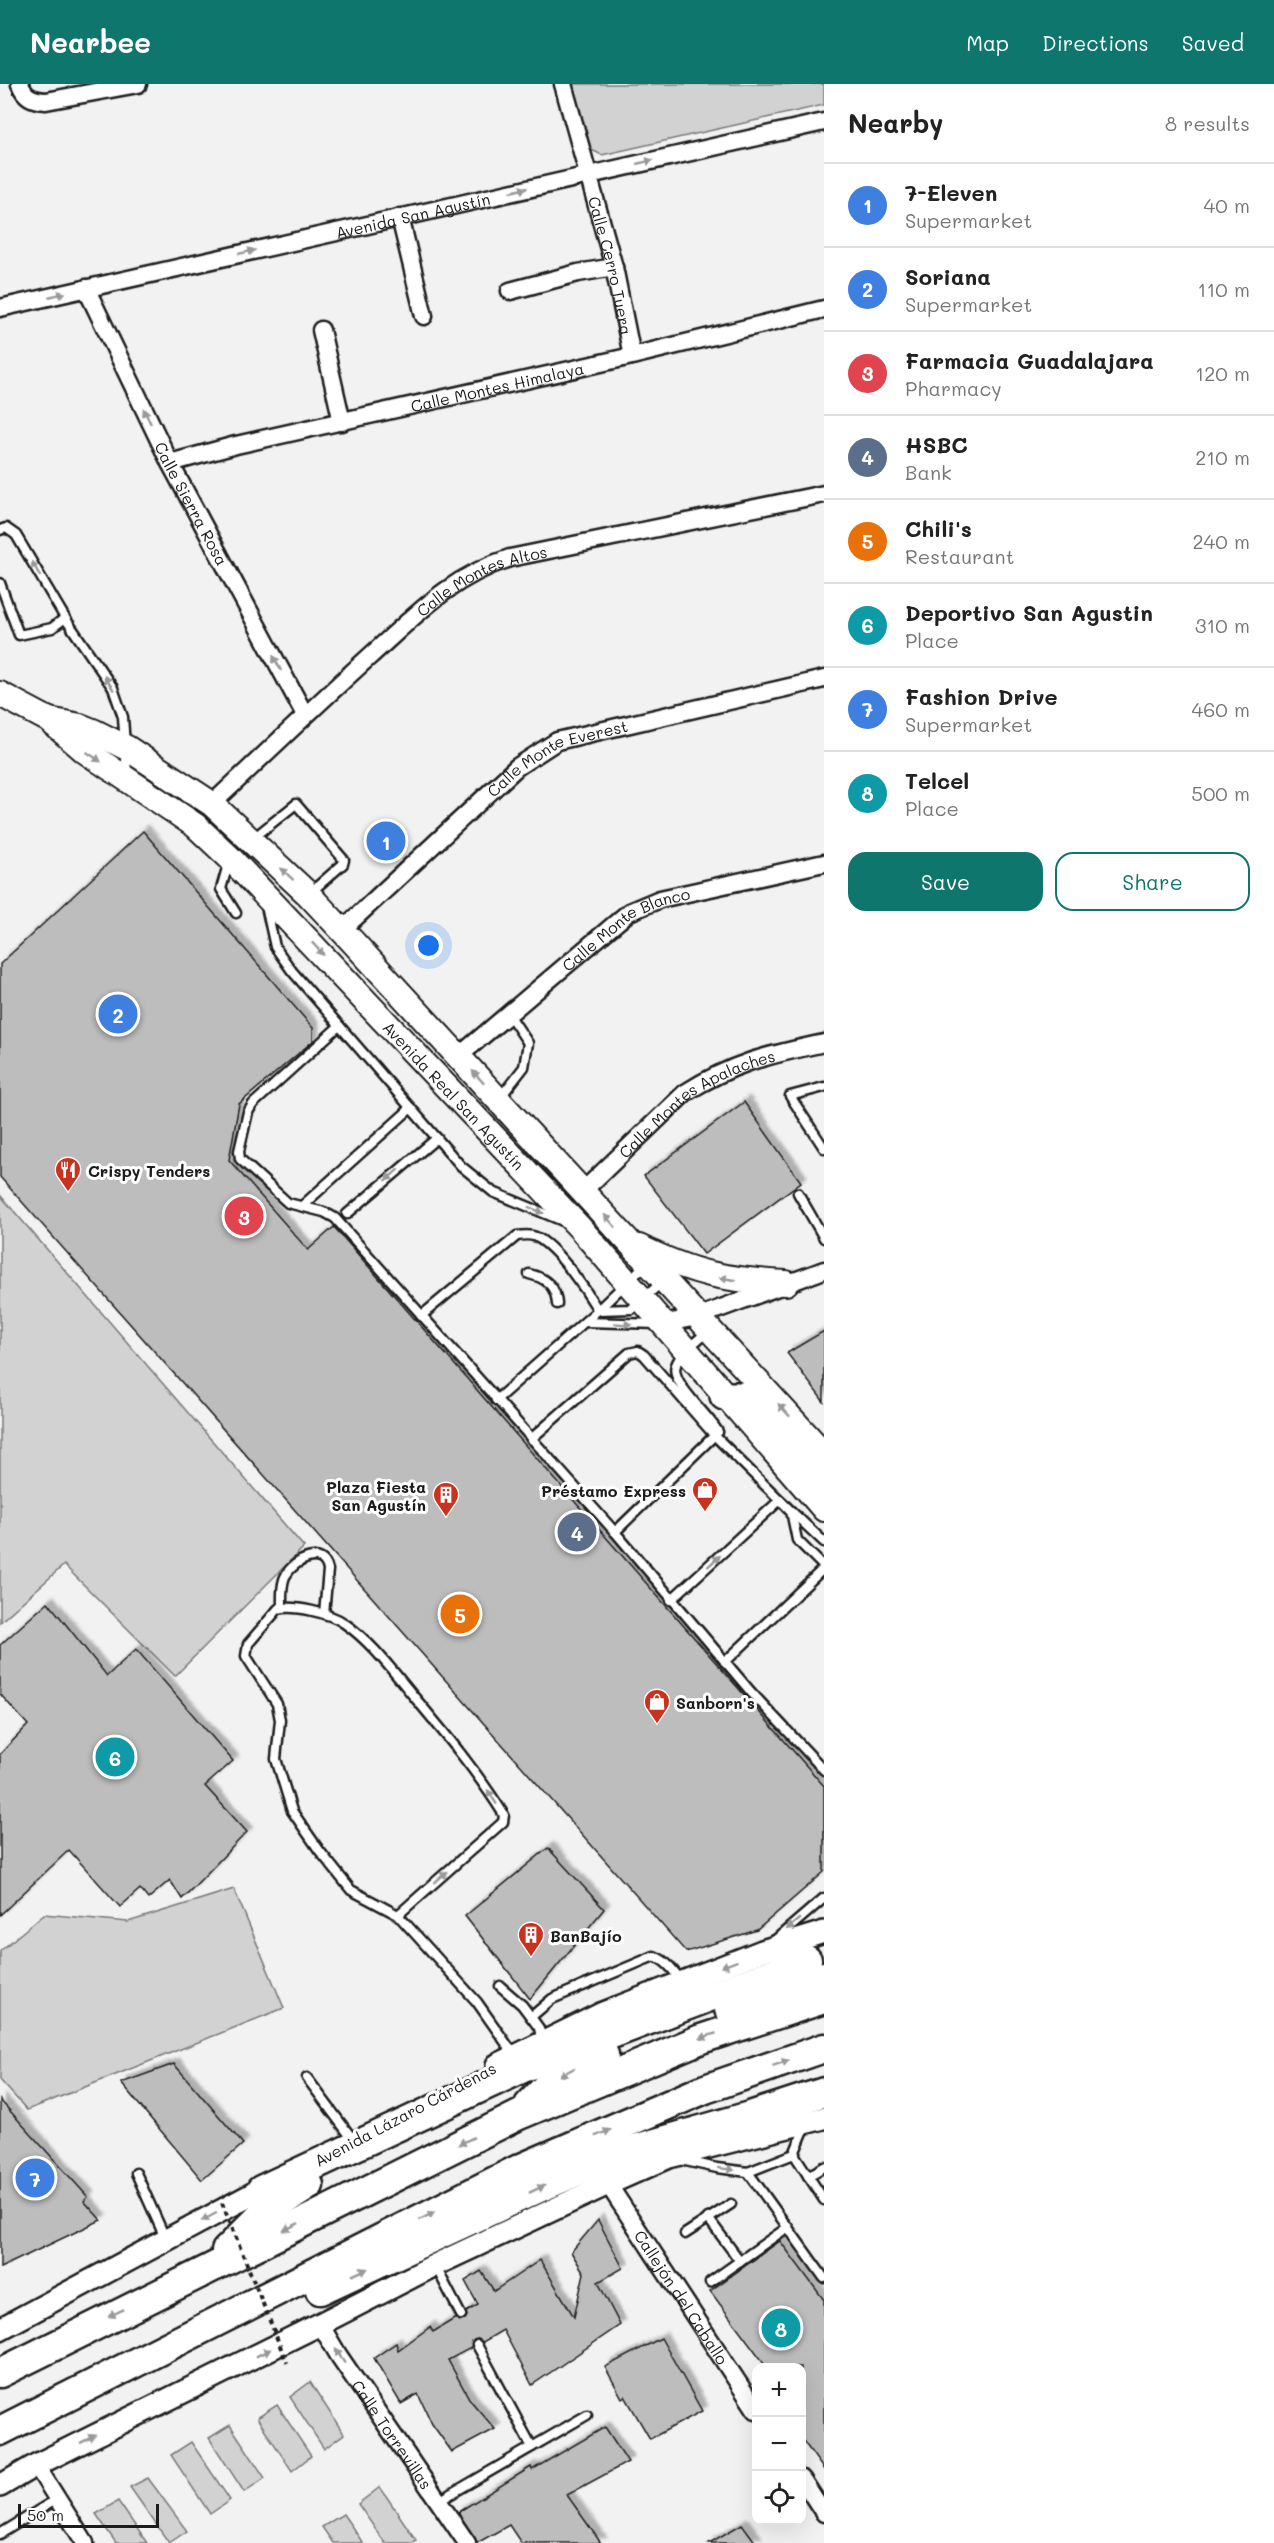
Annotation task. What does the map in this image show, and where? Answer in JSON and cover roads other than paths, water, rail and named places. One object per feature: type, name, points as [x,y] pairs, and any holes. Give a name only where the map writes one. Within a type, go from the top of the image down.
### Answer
[{"type":"highway","points":[[519,2115],[555,2078],[583,2064],[690,2022],[779,1992],[815,1968]]},
{"type":"highway","points":[[261,2190],[437,2110],[525,2067],[815,1968]]},
{"type":"highway","points":[[0,2373],[215,2264],[519,2115],[701,2039],[824,1999]]},
{"type":"highway","points":[[0,2431],[519,2169],[705,2088],[824,2048]]},
{"type":"highway","points":[[36,2412],[92,2391],[372,2267],[541,2187],[621,2153],[824,2092]]},
{"type":"highway","points":[[215,2264],[244,2230],[268,2211],[437,2110]]},
{"type":"highway","points":[[671,2157],[753,2115]]},
{"type":"main road","name":"Avenida Real San Agustín","points":[[0,694],[49,720],[71,741],[196,826],[230,858],[580,1228],[824,1509]]},
{"type":"main road","name":"Avenida Real San Agustín","points":[[49,720],[80,726],[127,748],[212,804],[251,840],[342,930],[824,1454]]},
{"type":"main road","points":[[629,1242],[683,1268],[718,1277],[786,1283]]},
{"type":"main road","points":[[724,1395],[741,1396],[753,1404],[824,1481]]},
{"type":"street","points":[[22,89],[34,100],[46,101],[138,84]]},
{"type":"street","name":"Calle Cerro Tuera","points":[[563,84],[614,267],[632,356]]},
{"type":"street","name":"Avenida San Agustín","points":[[0,308],[824,122]]},
{"type":"street","points":[[400,217],[424,316]]},
{"type":"street","points":[[510,291],[578,273],[614,267]]},
{"type":"street","name":"Calle Sierra Rosa","points":[[86,288],[170,463],[305,715]]},
{"type":"street","name":"Calle Montes Himalaya","points":[[170,463],[236,445],[632,356],[824,309]]},
{"type":"street","points":[[321,330],[342,422]]},
{"type":"street","name":"Calle Montes Altos","points":[[212,804],[305,715],[444,590],[494,563],[824,494]]},
{"type":"street","name":"Calle Monte Everest","points":[[342,930],[517,767],[557,741],[824,679]]},
{"type":"street","name":"Calle Monte Blanco","points":[[459,1056],[618,920],[650,902],[824,863]]},
{"type":"street","name":"Calle Montes Apalaches","points":[[583,1191],[685,1093],[699,1084],[741,1063],[824,1043]]},
{"type":"street","points":[[662,1324],[703,1324],[786,1283],[824,1270]]},
{"type":"street","name":"Avenida Lázaro Cárdenas","points":[[0,2329],[515,2056],[603,2013],[762,1951],[824,1932]]},
{"type":"street","points":[[0,2486],[36,2465],[320,2325],[435,2265],[608,2184],[671,2157],[815,2121]]},
{"type":"street","name":"Callejón del Caballo","points":[[608,2184],[752,2404]]},
{"type":"street","points":[[0,2321],[23,2318]]},
{"type":"street","name":"Calle Torrevillas","points":[[320,2325],[467,2543]]},
{"type":"street","points":[[0,2470],[22,2464],[36,2465]]},
{"type":"street","points":[[36,2465],[85,2543]]},
{"type":"street","points":[[806,2486],[824,2513]]},
{"type":"lane","points":[[0,530],[6,528],[16,535],[65,618],[112,687],[121,709],[127,748],[128,780]]},
{"type":"lane","points":[[1,588],[19,635],[52,628],[65,618]]},
{"type":"lane","points":[[251,840],[296,804],[344,860],[343,864],[309,895]]},
{"type":"lane","points":[[230,858],[221,889],[236,913]]},
{"type":"lane","points":[[263,891],[275,947],[292,971],[338,1027],[461,1166],[493,1192],[580,1228]]},
{"type":"lane","points":[[499,1099],[524,1067],[528,1043],[508,1013]]},
{"type":"lane","points":[[338,1027],[251,1107],[239,1152],[240,1159],[288,1203],[324,1212],[335,1218],[615,1532],[725,1662],[824,1770]]},
{"type":"lane","points":[[824,1087],[790,1096],[824,1148]]},
{"type":"lane","points":[[302,1206],[411,1108]]},
{"type":"lane","points":[[347,1214],[437,1138]]},
{"type":"lane","points":[[798,1193],[824,1238]]},
{"type":"lane","points":[[421,1316],[517,1236],[526,1235],[537,1237],[554,1252],[582,1285],[598,1310]]},
{"type":"lane","points":[[598,1310],[632,1309],[635,1292],[647,1263]]},
{"type":"lane","points":[[530,1274],[541,1277],[553,1286],[557,1304]]},
{"type":"lane","points":[[496,1400],[598,1310],[663,1281]]},
{"type":"lane","points":[[585,1322],[662,1324]]},
{"type":"lane","points":[[615,1532],[715,1436],[718,1430],[676,1377],[676,1364],[687,1351],[703,1324]]},
{"type":"lane","points":[[531,1439],[634,1350],[644,1355],[715,1436],[824,1542]]},
{"type":"lane","points":[[671,1600],[780,1500]]},
{"type":"lane","points":[[725,1662],[824,1567],[796,1540],[791,1511]]},
{"type":"lane","points":[[282,1608],[284,1576],[294,1565],[314,1556],[321,1557],[327,1563],[324,1614]]},
{"type":"lane","points":[[398,1915],[504,1821],[504,1815],[479,1778],[385,1662],[346,1624],[324,1614],[282,1608],[275,1610],[248,1644],[246,1656],[277,1704],[280,1720],[276,1760],[292,1811],[351,1890],[398,1915],[477,2002],[515,2056]]},
{"type":"lane","points":[[762,1951],[824,1898]]},
{"type":"lane","points":[[531,2017],[552,1999],[654,1956],[662,1959],[672,1968],[682,1982]]},
{"type":"lane","points":[[500,1986],[522,2005],[539,2028],[543,2043]]},
{"type":"lane","points":[[307,2078],[354,2141]]},
{"type":"lane","points":[[671,2157],[717,2168],[748,2172],[794,2154],[815,2121]]},
{"type":"lane","points":[[794,2154],[824,2200]]},
{"type":"lane","points":[[808,2176],[824,2167]]},
{"type":"lane","points":[[748,2172],[824,2278]]},
{"type":"lane","points":[[136,2173],[166,2240]]},
{"type":"lane","points":[[685,2234],[731,2204]]},
{"type":"lane","points":[[708,2218],[740,2261]]},
{"type":"lane","points":[[710,2282],[788,2227]]},
{"type":"lane","points":[[435,2265],[461,2315]]},
{"type":"lane","points":[[477,2345],[532,2447]]},
{"type":"lane","points":[[439,2500],[587,2415]]},
{"type":"lane","points":[[0,2534],[57,2499]]},
{"type":"place","name":"7-Eleven","points":[[386,841]]},
{"type":"place","name":"Soriana","points":[[118,1014]]},
{"type":"place","name":"Crispy Tenders","points":[[68,1193]]},
{"type":"place","name":"Farmacia Guadalajara","points":[[244,1216]]},
{"type":"place","name":"Préstamo Express","points":[[705,1513]]},
{"type":"place","name":"Plaza Fiesta San Agustín","points":[[446,1518]]},
{"type":"place","name":"HSBC","points":[[577,1532]]},
{"type":"place","name":"Chili's","points":[[460,1614]]},
{"type":"place","name":"Sanborn's","points":[[657,1725]]},
{"type":"place","name":"Deportivo San Agustin","points":[[115,1757]]},
{"type":"place","name":"BanBajío","points":[[531,1958]]},
{"type":"place","name":"Fashion Drive","points":[[35,2178]]},
{"type":"place","name":"Telcel","points":[[781,2328]]}]
